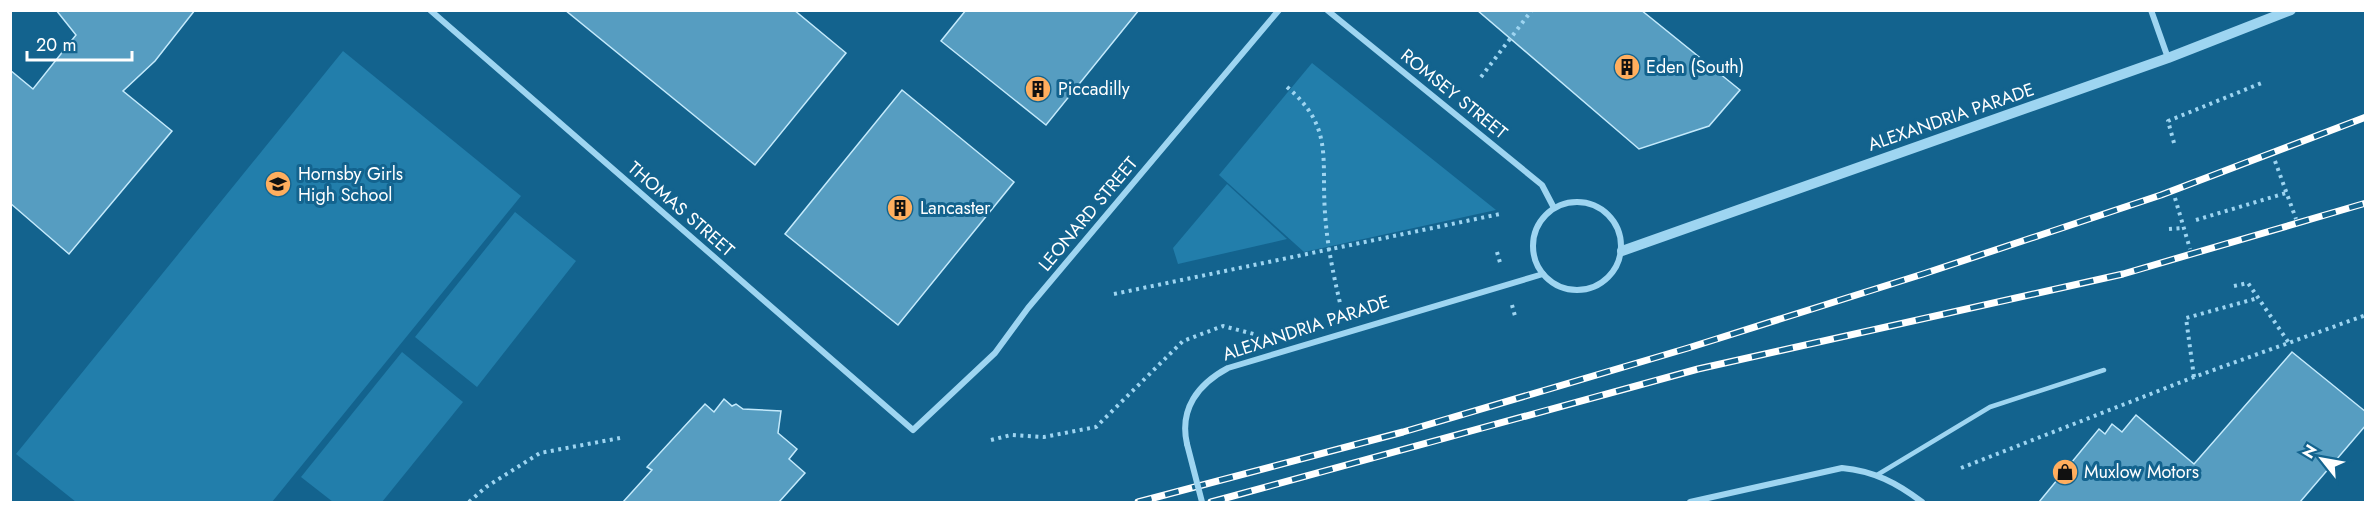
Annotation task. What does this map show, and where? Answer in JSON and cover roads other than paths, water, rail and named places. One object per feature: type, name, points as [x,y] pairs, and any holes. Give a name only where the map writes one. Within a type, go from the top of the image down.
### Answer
[{"type":"street","name":"THOMAS STREET","points":[[430,10],[913,430]]},
{"type":"street","name":"LEONARD STREET","points":[[913,430],[995,353],[1029,308],[1279,10]]},
{"type":"street","name":"ROMSEY STREET","points":[[1327,10],[1542,185],[1554,208]]},
{"type":"street","points":[[2151,10],[2168,58]]},
{"type":"street","name":"ALEXANDRIA PARADE","points":[[1622,251],[2168,58],[2291,10]]},
{"type":"street","points":[[1568,203],[1595,205],[1607,213],[1616,224],[1622,251],[1617,265],[1608,278],[1596,286],[1582,290],[1567,289],[1554,284],[1543,274],[1535,260],[1533,245],[1536,230],[1554,208],[1568,203]]},
{"type":"street","name":"ALEXANDRIA PARADE","points":[[1202,502],[1187,444],[1185,421],[1191,400],[1211,379],[1228,368],[1543,274]]},
{"type":"street","points":[[1690,502],[1825,470],[1851,469],[1877,475],[1906,490],[1922,502]]},
{"type":"lane","points":[[1877,475],[1990,407],[2104,370]]},
{"type":"railway","points":[[1138,502],[1403,432],[1688,348],[1923,274],[2161,195],[2366,117]]},
{"type":"railway","points":[[1211,502],[1698,369],[2123,274],[2366,203]]},
{"type":"place","name":"Eden (South)","points":[[1627,67]]},
{"type":"place","name":"Piccadilly","points":[[1038,89]]},
{"type":"place","name":"Hornsby Girls High School","points":[[278,184]]},
{"type":"place","name":"Lancaster","points":[[900,208]]},
{"type":"place","name":"Muxlow Motors","points":[[2065,472]]}]
